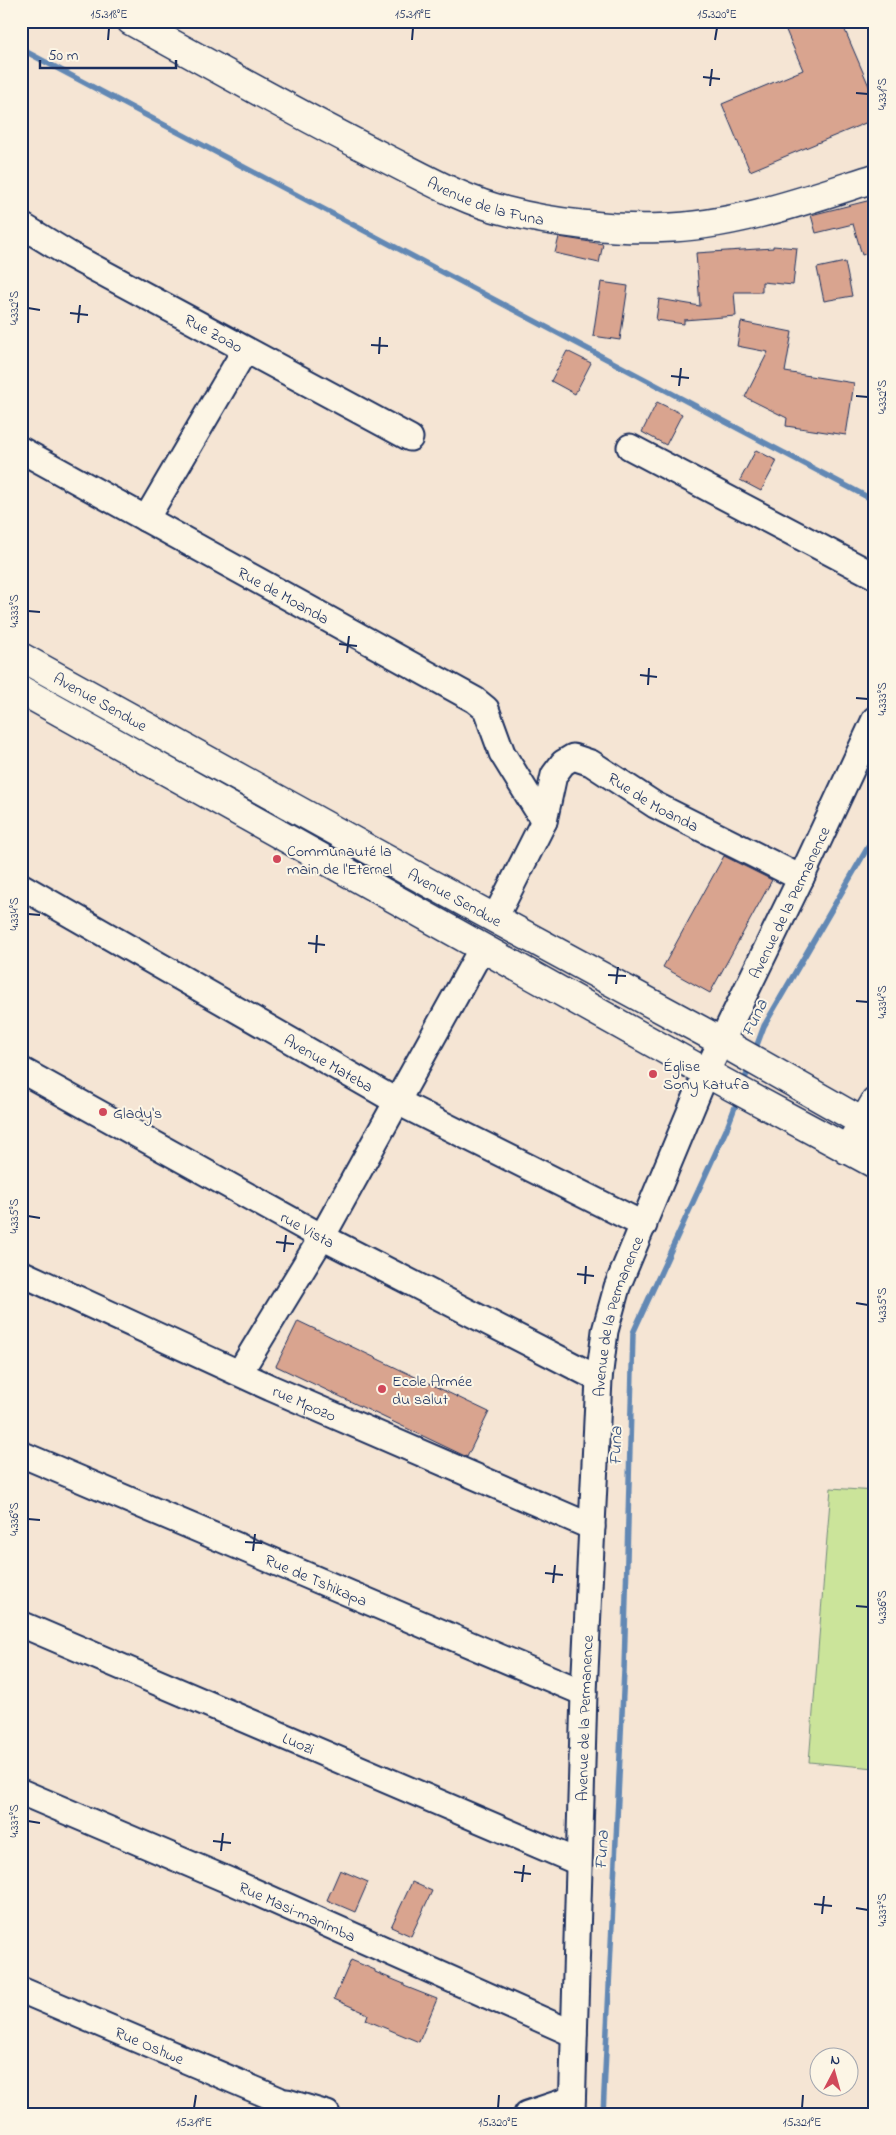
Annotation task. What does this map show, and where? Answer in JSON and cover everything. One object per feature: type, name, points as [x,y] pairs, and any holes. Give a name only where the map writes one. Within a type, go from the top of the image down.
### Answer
[{"type":"main road","name":"Avenue de la Funa","points":[[131,21],[343,137],[450,190],[505,211],[557,221],[623,228],[662,228],[711,223],[759,213],[875,178]]},
{"type":"main road","name":"Avenue Sendwe","points":[[21,657],[731,1048],[785,1080],[871,1118]]},
{"type":"main road","name":"Avenue Sendwe","points":[[21,690],[482,948],[875,1164]]},
{"type":"main road","points":[[847,1150],[871,1118]]},
{"type":"street","name":"Rue Zoao","points":[[21,225],[70,255],[410,438]]},
{"type":"street","points":[[146,519],[245,350]]},
{"type":"street","points":[[630,447],[875,576]]},
{"type":"street","name":"Rue de Moanda","points":[[21,450],[475,700],[486,709],[502,754],[544,820]]},
{"type":"street","name":"Avenue de la Permanence","points":[[572,2106],[584,1693],[599,1379],[605,1331],[617,1287],[644,1225],[715,1077],[731,1048],[801,878],[875,719]]},
{"type":"street","name":"Rue de Moanda","points":[[496,918],[544,820],[554,775],[563,763],[573,757],[591,763],[655,805],[801,878]]},
{"type":"street","name":"Avenue Mateba","points":[[21,886],[396,1101],[644,1225]]},
{"type":"street","points":[[240,1372],[322,1238],[482,948]]},
{"type":"street","name":"rue Vista","points":[[21,1070],[322,1238],[599,1379]]},
{"type":"street","name":"rue Mpozo","points":[[21,1273],[430,1458],[592,1527]]},
{"type":"street","name":"Rue de Tshikapa","points":[[21,1454],[584,1693]]},
{"type":"street","name":"Luozi","points":[[21,1624],[578,1862]]},
{"type":"street","name":"Rue Masi-manimba","points":[[21,1792],[237,1884],[574,2034]]},
{"type":"street","name":"Rue Oshwe","points":[[21,1990],[277,2099]]},
{"type":"street","points":[[277,2099],[302,2114]]},
{"type":"street","points":[[277,2099],[327,2114]]},
{"type":"street","points":[[527,2114],[572,2106]]},
{"type":"green space","points":[[831,1488],[875,1491],[875,1768],[809,1762]]},
{"type":"building","points":[[782,21],[841,21],[875,100],[875,119],[750,171],[722,104],[803,70]]},
{"type":"building","points":[[875,199],[875,251],[862,255],[853,224],[816,233],[811,215]]},
{"type":"building","points":[[559,237],[603,244],[599,263],[555,253]]},
{"type":"building","points":[[773,246],[797,248],[793,285],[762,282],[762,292],[734,292],[736,316],[684,320],[684,324],[656,320],[659,299],[700,306],[696,253],[773,248]]},
{"type":"building","points":[[845,262],[852,296],[824,301],[817,268]]},
{"type":"building","points":[[601,282],[628,286],[620,340],[593,336]]},
{"type":"building","points":[[741,322],[792,332],[785,372],[854,383],[846,435],[786,426],[787,418],[745,397],[768,352],[737,346]]},
{"type":"building","points":[[567,351],[591,363],[575,394],[551,381]]},
{"type":"building","points":[[657,402],[682,414],[666,445],[642,432]]},
{"type":"building","points":[[756,450],[777,461],[761,491],[740,480]]},
{"type":"building","points":[[724,856],[772,880],[710,993],[663,967]]},
{"type":"building","name":"Ecole Armée du salut","points":[[298,1321],[489,1412],[467,1457],[276,1366]]},
{"type":"building","points":[[340,1870],[368,1882],[355,1912],[327,1900]]},
{"type":"building","points":[[412,1882],[432,1891],[411,1936],[391,1927]]},
{"type":"building","points":[[351,1960],[404,1984],[404,1986],[437,1999],[419,2042],[366,2020],[368,2014],[334,1999]]},
{"type":"waterway","points":[[21,49],[875,501]]},
{"type":"waterway","name":"Funa","points":[[754,1053],[764,1026],[875,835]]},
{"type":"waterway","name":"Funa","points":[[742,1086],[750,1066]]},
{"type":"waterway","name":"Funa","points":[[603,2114],[624,1671],[633,1333],[727,1128],[738,1099]]},
{"type":"place","name":"Communauté la main de l'Eternel","points":[[277,859]]},
{"type":"place","name":"Église Sony Katufa","points":[[653,1074]]},
{"type":"place","name":"Glady's","points":[[103,1112]]},
{"type":"place","name":"Ecole Armée du salut","points":[[382,1389]]}]
